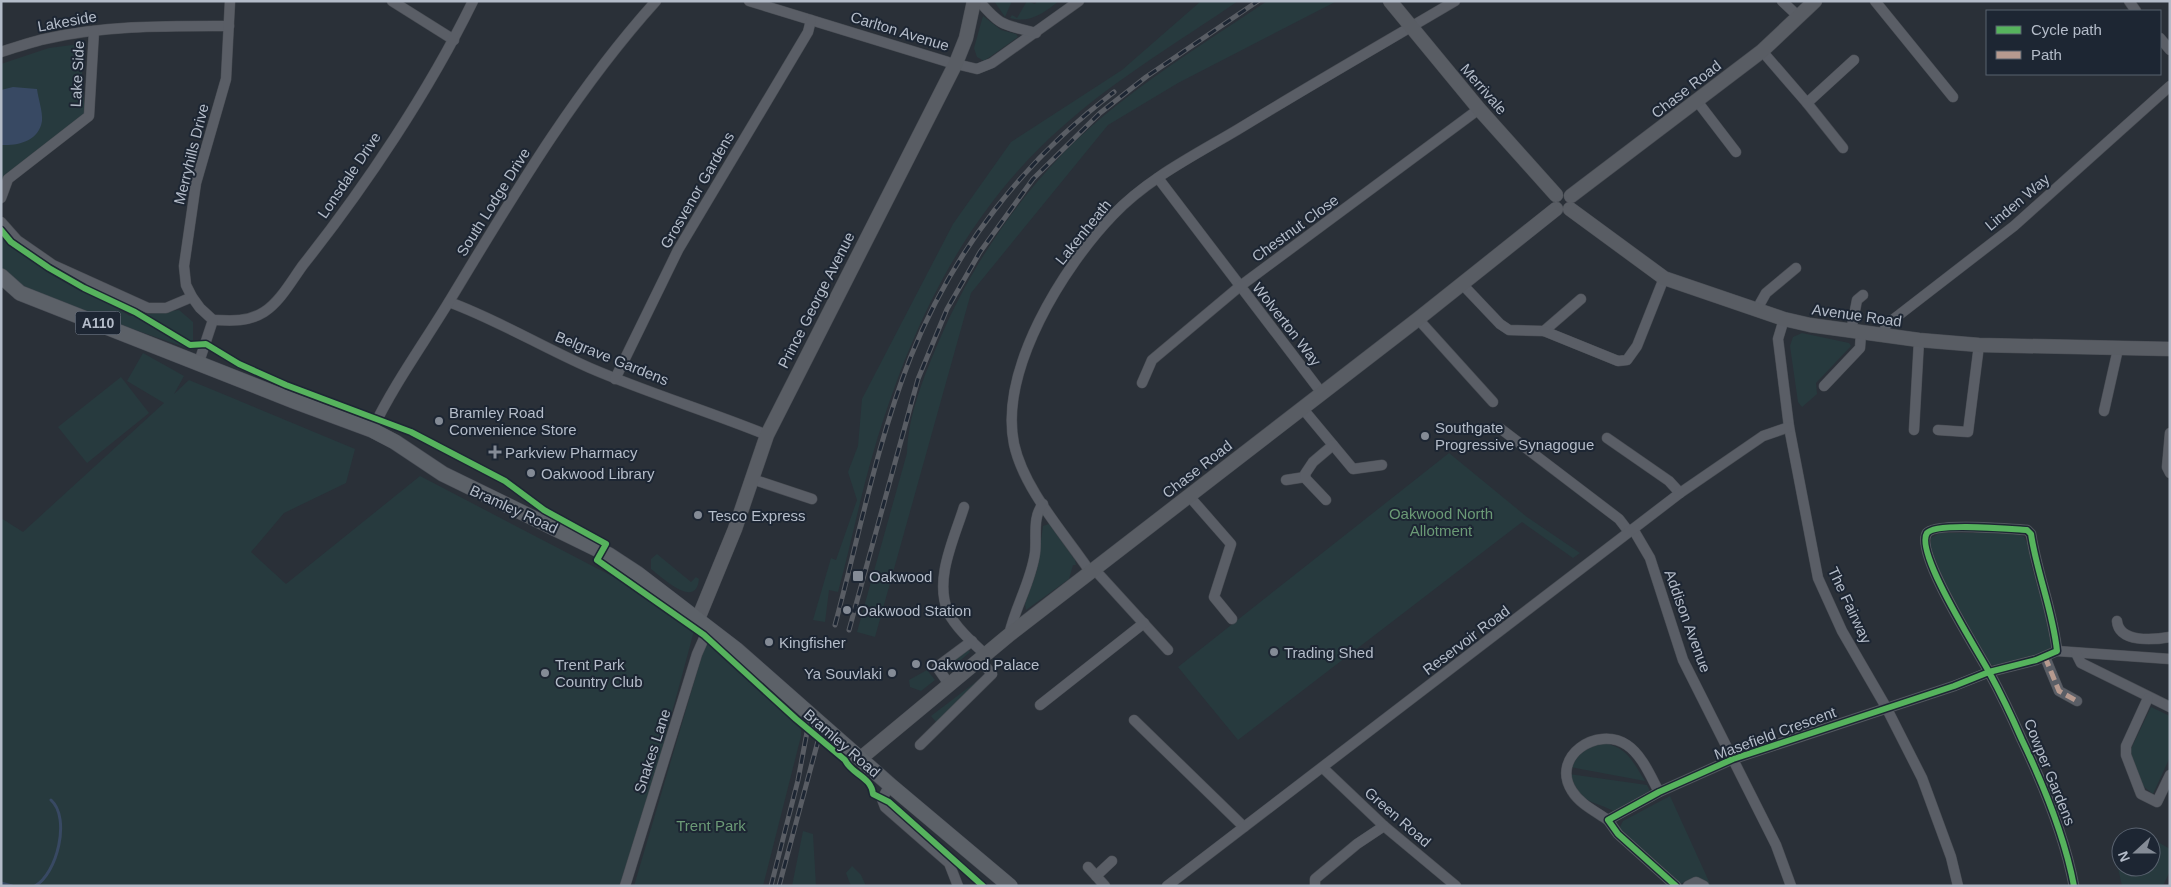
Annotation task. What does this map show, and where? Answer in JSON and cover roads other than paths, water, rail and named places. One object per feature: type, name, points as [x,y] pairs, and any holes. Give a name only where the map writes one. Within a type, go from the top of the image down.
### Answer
[{"type":"main road","name":"A110","points":[[1,276],[20,293],[199,362]]},
{"type":"main road","name":"Bramley Road","points":[[199,362],[294,401],[372,430],[451,478],[609,555],[638,574],[703,623],[861,758],[890,786],[1010,886]]},
{"type":"street","name":"Merryhills Drive","points":[[213,320],[192,297],[186,285],[184,266],[196,183],[226,79],[230,1]]},
{"type":"street","points":[[392,1],[454,40]]},
{"type":"street","name":"Lonsdale Drive","points":[[213,320],[247,320],[267,310],[328,234],[400,127],[454,40],[473,1]]},
{"type":"street","name":"South Lodge Drive","points":[[372,430],[410,361],[449,302],[495,224],[555,131],[620,42],[656,1]]},
{"type":"street","name":"Carlton Avenue","points":[[749,1],[977,69],[985,66],[1079,1]]},
{"type":"street","name":"Prince George Avenue","points":[[703,623],[767,435],[956,63],[966,38],[974,1]]},
{"type":"street","points":[[979,1],[994,19],[1003,25],[1036,32]]},
{"type":"street","name":"Merrivale","points":[[1390,1],[1409,28],[1563,202]]},
{"type":"street","name":"Lakenheath","points":[[1168,650],[1093,572],[1026,479],[1018,460],[1010,420],[1013,396],[1023,360],[1036,326],[1059,286],[1113,214],[1158,178],[1455,1]]},
{"type":"street","points":[[1782,1],[1799,17]]},
{"type":"street","name":"Chase Road","points":[[861,758],[983,658],[1008,635],[1093,572],[1188,496],[1303,409],[1321,392],[1418,320],[1563,202],[1762,51],[1815,1]]},
{"type":"street","points":[[1875,1],[1953,98]]},
{"type":"street","name":"Grosvenor Gardens","points":[[616,379],[678,250],[808,32],[811,20]]},
{"type":"street","name":"Lakeside","points":[[1,52],[45,39],[94,31],[160,26],[229,26]]},
{"type":"street","name":"Lake Side","points":[[1,198],[8,179],[89,116],[94,31]]},
{"type":"street","points":[[2161,39],[2170,50]]},
{"type":"street","points":[[1762,51],[1844,148]]},
{"type":"street","points":[[1806,103],[1854,60]]},
{"type":"street","name":"Linden Way","points":[[1883,336],[1886,325],[2014,226],[2170,86]]},
{"type":"street","points":[[1697,101],[1736,152]]},
{"type":"street","name":"Chestnut Close","points":[[1142,383],[1152,360],[1240,287],[1479,109]]},
{"type":"street","name":"Wolverton Way","points":[[1158,178],[1321,392]]},
{"type":"street","name":"Avenue Road","points":[[1563,202],[1664,278],[1784,319],[1883,336],[1979,345],[2170,349]]},
{"type":"street","points":[[1,222],[17,240],[53,265],[148,308],[166,308],[192,297]]},
{"type":"street","points":[[1757,309],[1766,293],[1796,268]]},
{"type":"street","points":[[1462,284],[1500,324],[1509,330],[1544,332],[1618,361],[1627,360],[1637,346],[1664,278]]},
{"type":"street","points":[[1824,386],[1860,348],[1856,332],[1857,300],[1863,295]]},
{"type":"street","points":[[1544,332],[1581,299]]},
{"type":"street","name":"Belgrave Gardens","points":[[449,302],[483,314],[562,355],[616,379],[767,435]]},
{"type":"street","name":"The Fairway","points":[[1784,319],[1778,339],[1789,427],[1818,578],[1842,630],[1886,707],[1922,778],[1950,857],[1958,886]]},
{"type":"street","points":[[199,362],[213,320]]},
{"type":"street","points":[[1418,320],[1493,402]]},
{"type":"street","points":[[1914,430],[1920,340]]},
{"type":"street","points":[[1938,430],[1968,432],[1979,345]]},
{"type":"street","points":[[2104,411],[2118,349]]},
{"type":"street","points":[[1303,409],[1356,470],[1382,465]]},
{"type":"street","name":"Reservoir Road","points":[[1167,886],[1680,493],[1763,436],[1789,427]]},
{"type":"street","name":"Addison Avenue","points":[[1501,430],[1619,519],[1631,531],[1650,558],[1683,660],[1776,845],[1791,886]]},
{"type":"street","points":[[2168,470],[2170,433]]},
{"type":"street","points":[[1608,438],[1669,481],[1680,493]]},
{"type":"street","points":[[1305,477],[1312,462],[1333,445]]},
{"type":"street","points":[[1286,480],[1305,477]]},
{"type":"street","points":[[1305,477],[1326,500]]},
{"type":"street","points":[[752,479],[812,499]]},
{"type":"street","points":[[1188,496],[1231,544],[1214,597],[1232,619]]},
{"type":"street","points":[[1008,635],[1013,614],[1032,572],[1035,553],[1036,516],[1043,504]]},
{"type":"street","points":[[920,745],[992,674],[972,641],[948,612],[943,587],[944,574],[964,507]]},
{"type":"street","name":"Cowper Gardens","points":[[2057,652],[2048,601],[2036,564],[2031,534],[2028,530],[1934,528],[1928,532],[1925,539],[1929,559],[1956,616],[1989,672],[2024,742],[2050,808],[2074,886]]},
{"type":"street","points":[[2117,620],[2118,627],[2125,636],[2146,639],[2170,637]]},
{"type":"street","name":"Snakes Lane","points":[[625,886],[662,772],[697,654],[703,623]]},
{"type":"street","points":[[1040,705],[1144,623]]},
{"type":"street","points":[[950,684],[937,667],[972,641]]},
{"type":"street","points":[[1989,672],[2057,652],[2170,659]]},
{"type":"street","points":[[2076,653],[2081,663],[2148,698],[2170,707]]},
{"type":"street","points":[[2045,656],[2059,690],[2077,701]]},
{"type":"street","name":"Masefield Crescent","points":[[1608,820],[1659,792],[1733,759],[1954,686],[1989,672]]},
{"type":"street","points":[[2148,698],[2126,746],[2126,755],[2141,794],[2157,802],[2170,775]]},
{"type":"street","points":[[1134,720],[1244,827]]},
{"type":"street","points":[[1659,792],[1639,757],[1628,746],[1609,738],[1600,738],[1583,744],[1570,759],[1566,778],[1571,790],[1580,801],[1608,820],[1618,834],[1676,886]]},
{"type":"street","name":"Green Road","points":[[1322,768],[1384,826],[1456,886]]},
{"type":"street","name":"Bramley Road","points":[[890,786],[882,799],[885,808],[949,863],[958,886]]},
{"type":"street","points":[[1315,886],[1315,879],[1357,844],[1384,826]]},
{"type":"street","points":[[1096,876],[1112,861]]},
{"type":"street","points":[[1088,867],[1105,886]]},
{"type":"street","points":[[1688,886],[1696,882],[1704,886]]},
{"type":"water","points":[[13,87],[37,89],[42,121],[37,133],[27,141],[1,145],[1,90]]},
{"type":"waterway","points":[[35,886],[43,880],[50,870],[59,845],[60,819],[57,808],[51,800]]},
{"type":"waterway","points":[[1,883],[12,886]]},
{"type":"railway","points":[[849,630],[918,379],[947,309],[980,252],[1033,179],[1100,113],[1146,77],[1258,1]]},
{"type":"railway","points":[[835,625],[878,455],[899,389],[928,317],[970,244],[994,210],[1050,147],[1114,92]]},
{"type":"railway","points":[[771,886],[798,780],[807,732]]},
{"type":"railway","points":[[779,886],[818,741]]},
{"type":"place","name":"Bramley Road Convenience Store","points":[[439,421]]},
{"type":"place","name":"Southgate Progressive Synagogue","points":[[1425,436]]},
{"type":"place","name":"Parkview Pharmacy","points":[[495,452]]},
{"type":"place","name":"Oakwood Library","points":[[531,473]]},
{"type":"place","name":"Tesco Express","points":[[698,515]]},
{"type":"place","name":"Oakwood","points":[[858,576]]},
{"type":"place","name":"Oakwood Station","points":[[847,610]]},
{"type":"place","name":"Kingfisher","points":[[769,642]]},
{"type":"place","name":"Trading Shed","points":[[1274,652]]},
{"type":"place","name":"Oakwood Palace","points":[[916,664]]},
{"type":"place","name":"Trent Park Country Club","points":[[545,673]]},
{"type":"place","name":"Ya Souvlaki","points":[[892,673]]},
{"type":"park label","name":"Oakwood North Allotment","points":[[1441,522]]},
{"type":"park label","name":"Trent Park","points":[[711,825]]}]
